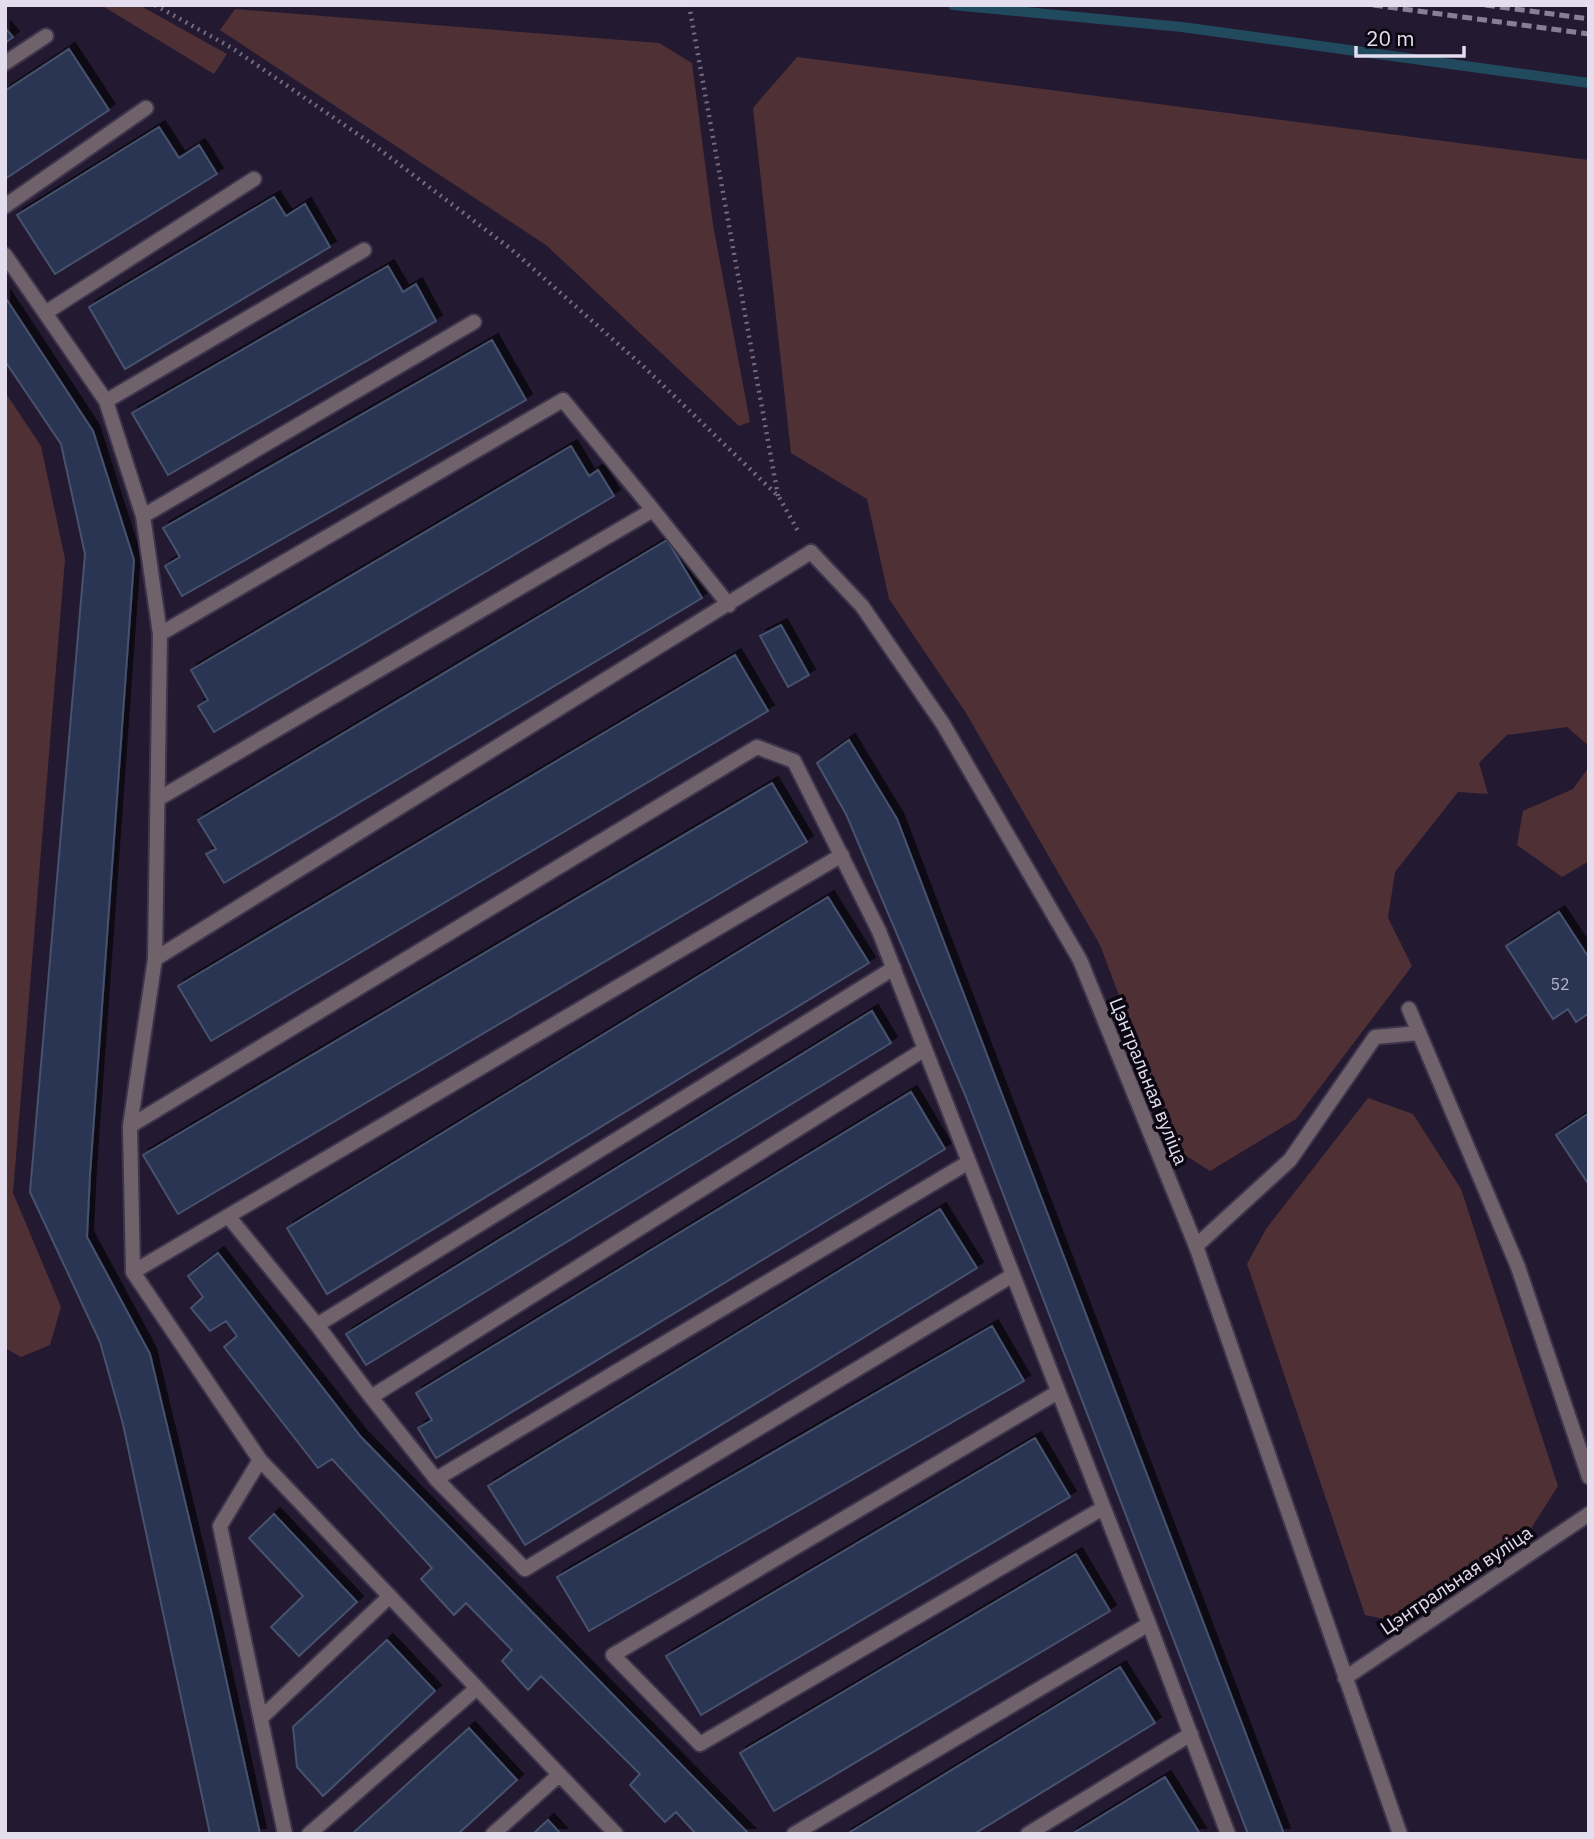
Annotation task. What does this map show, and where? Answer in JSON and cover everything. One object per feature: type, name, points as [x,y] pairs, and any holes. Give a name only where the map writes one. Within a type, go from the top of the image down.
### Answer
[{"type":"street","points":[[5,63],[46,36]]},
{"type":"street","points":[[5,206],[146,108]]},
{"type":"street","points":[[45,313],[254,179]]},
{"type":"street","points":[[106,401],[364,250]]},
{"type":"street","points":[[5,255],[106,401],[143,516],[160,634],[155,960],[130,1126],[134,1272],[260,1460],[616,1834]]},
{"type":"street","points":[[143,516],[474,322]]},
{"type":"street","points":[[160,634],[563,400],[729,605]]},
{"type":"street","points":[[158,799],[653,510]]},
{"type":"street","points":[[155,960],[811,552]]},
{"type":"street","name":"Цэнтральная вуліца","points":[[811,552],[862,606],[943,724],[1080,960],[1196,1246],[1400,1834]]},
{"type":"street","points":[[130,1126],[757,747],[794,761],[879,931],[894,968],[1228,1834]]},
{"type":"street","points":[[134,1272],[842,855]]},
{"type":"street","points":[[317,1325],[894,968]]},
{"type":"street","points":[[1409,1009],[1518,1267],[1589,1477]]},
{"type":"street","points":[[1196,1246],[1290,1160],[1375,1037],[1419,1033]]},
{"type":"street","points":[[371,1397],[925,1049]]},
{"type":"street","points":[[436,1479],[969,1162]]},
{"type":"street","points":[[228,1216],[317,1325],[436,1479],[525,1569],[1013,1275]]},
{"type":"street","points":[[1058,1392],[613,1655],[700,1744],[1103,1508]]},
{"type":"street","points":[[260,1460],[219,1525],[285,1834]]},
{"type":"street","name":"Цэнтральная вуліца","points":[[1345,1678],[1589,1514]]},
{"type":"street","points":[[261,1718],[390,1597]]},
{"type":"street","points":[[794,1834],[1149,1624]]},
{"type":"street","points":[[309,1834],[477,1688]]},
{"type":"street","points":[[1028,1834],[1191,1734]]},
{"type":"street","points":[[494,1834],[559,1775]]},
{"type":"path","points":[[155,5],[232,48],[375,146],[511,249],[645,368],[779,497],[811,552]]},
{"type":"path","points":[[688,5],[779,497]]},
{"type":"shaded area","points":[[101,5],[139,5],[227,54],[214,74]]},
{"type":"shaded area","points":[[235,9],[659,43],[692,63],[713,225],[750,422],[739,426],[546,245],[220,30]]},
{"type":"shaded area","points":[[797,57],[1589,160],[1589,746],[1567,727],[1507,735],[1479,763],[1488,794],[1458,792],[1395,872],[1388,918],[1412,966],[1296,1119],[1210,1171],[1177,1150],[1100,945],[966,713],[889,599],[867,499],[791,453],[753,108]]},
{"type":"shaded area","points":[[5,392],[41,446],[65,559],[13,1193],[61,1307],[50,1345],[21,1357],[5,1348]]},
{"type":"shaded area","points":[[1589,767],[1589,861],[1562,877],[1517,845],[1523,811],[1573,789]]},
{"type":"shaded area","points":[[1368,1098],[1413,1114],[1461,1189],[1558,1486],[1523,1541],[1403,1623],[1365,1615],[1247,1264],[1266,1229]]},
{"type":"building","points":[[5,28],[13,37],[5,43]]},
{"type":"building","points":[[69,49],[109,110],[5,179],[5,91]]},
{"type":"building","points":[[159,127],[179,158],[199,145],[217,174],[55,274],[17,215]]},
{"type":"building","points":[[274,197],[286,216],[305,204],[330,247],[125,369],[89,307]]},
{"type":"building","points":[[388,266],[403,292],[416,284],[436,321],[168,475],[132,413]]},
{"type":"building","points":[[5,297],[93,431],[134,560],[87,1237],[150,1354],[212,1615],[260,1834],[210,1834],[123,1424],[100,1342],[30,1192],[85,554],[61,444],[5,361]]},
{"type":"building","points":[[492,340],[526,400],[182,596],[165,566],[180,557],[163,528]]},
{"type":"building","points":[[571,446],[589,476],[598,470],[614,496],[214,732],[198,706],[208,700],[191,670]]},
{"type":"building","points":[[667,540],[702,598],[224,883],[206,854],[216,849],[198,820]]},
{"type":"building","points":[[781,625],[809,675],[788,687],[760,636]]},
{"type":"building","points":[[735,655],[768,711],[211,1041],[178,986]]},
{"type":"building","points":[[849,740],[897,819],[1284,1834],[1248,1834],[966,1097],[846,814],[817,763]]},
{"type":"building","points":[[772,783],[807,842],[178,1214],[143,1155]]},
{"type":"building","points":[[828,897],[869,963],[327,1294],[287,1228]]},
{"type":"building","points":[[1559,912],[1589,958],[1589,1013],[1576,1022],[1568,1009],[1553,1019],[1506,946]]},
{"type":"building","points":[[872,1011],[891,1043],[366,1365],[346,1334]]},
{"type":"building","points":[[911,1092],[945,1149],[436,1458],[418,1428],[432,1420],[416,1393]]},
{"type":"building","points":[[1589,1113],[1589,1185],[1556,1135]]},
{"type":"building","points":[[940,1209],[977,1268],[525,1545],[488,1486]]},
{"type":"building","points":[[218,1253],[361,1437],[749,1834],[696,1834],[676,1812],[665,1822],[630,1785],[640,1774],[541,1676],[528,1690],[502,1661],[512,1650],[466,1603],[454,1615],[421,1579],[432,1568],[332,1459],[318,1468],[224,1347],[237,1336],[226,1321],[210,1331],[191,1308],[203,1297],[188,1276]]},
{"type":"building","points":[[992,1326],[1024,1381],[589,1631],[557,1577]]},
{"type":"building","points":[[1035,1438],[1070,1497],[701,1715],[666,1656]]},
{"type":"building","points":[[274,1514],[357,1602],[299,1656],[271,1627],[303,1596],[249,1538]]},
{"type":"building","points":[[1076,1554],[1110,1611],[774,1811],[740,1753]]},
{"type":"building","points":[[387,1640],[435,1691],[323,1796],[297,1767],[293,1727]]},
{"type":"building","points":[[1120,1667],[1155,1723],[974,1834],[847,1834]]},
{"type":"building","points":[[469,1728],[517,1780],[458,1834],[352,1834]]},
{"type":"building","points":[[1165,1777],[1200,1834],[1072,1834]]},
{"type":"building","points":[[548,1820],[561,1834],[533,1834]]},
{"type":"waterway","points":[[953,5],[1182,27],[1589,83]]},
{"type":"railway","points":[[1373,5],[1589,34]]},
{"type":"railway","points":[[1485,5],[1589,19]]}]
